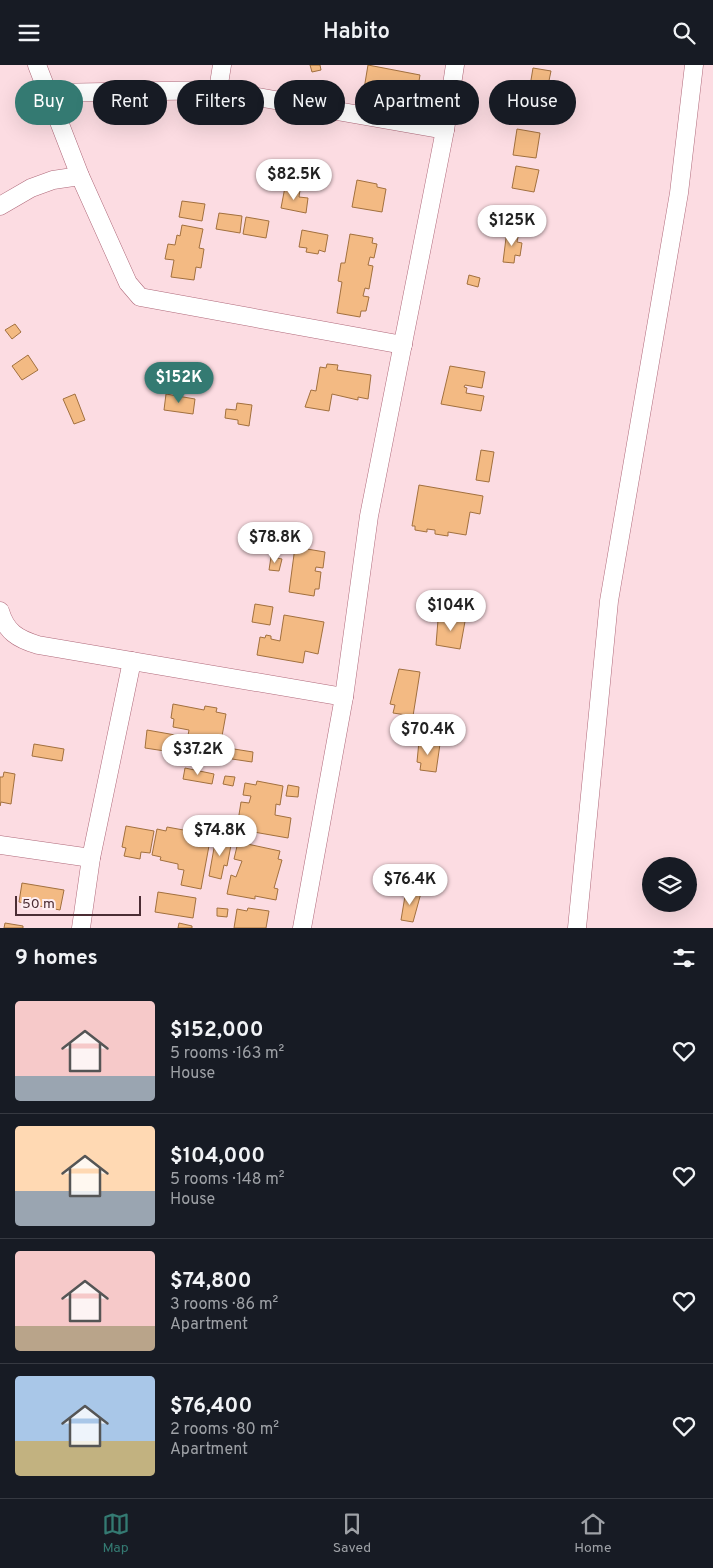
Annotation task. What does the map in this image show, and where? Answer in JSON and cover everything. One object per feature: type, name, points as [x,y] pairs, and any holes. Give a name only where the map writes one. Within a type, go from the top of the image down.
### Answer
[{"type":"street","points":[[37,65],[43,80]]},
{"type":"street","points":[[220,80],[222,65]]},
{"type":"street","points":[[302,928],[344,697],[370,516],[445,130],[455,65]]},
{"type":"street","points":[[577,928],[609,601],[679,193],[694,65]]},
{"type":"street","points":[[83,92],[177,91]]},
{"type":"street","points":[[264,98],[445,130]]},
{"type":"street","points":[[61,125],[80,176],[128,283],[140,297],[403,345]]},
{"type":"street","points":[[0,206],[31,188],[54,180],[80,176]]},
{"type":"street","points":[[0,611],[8,631],[20,639],[38,645],[344,697]]},
{"type":"street","points":[[81,928],[91,858],[132,661]]},
{"type":"street","points":[[0,845],[91,858]]},
{"type":"building","points":[[310,65],[320,65],[321,70],[312,72]]},
{"type":"building","points":[[368,65],[420,75],[419,80],[366,80]]},
{"type":"building","points":[[533,68],[551,71],[549,80],[531,80]]},
{"type":"building","points":[[517,129],[540,133],[536,158],[513,155]]},
{"type":"building","points":[[516,166],[539,170],[534,192],[512,188]]},
{"type":"building","points":[[357,180],[377,184],[377,187],[386,189],[382,212],[352,207]]},
{"type":"building","points":[[285,187],[300,190],[299,197],[308,198],[306,213],[281,208]]},
{"type":"building","points":[[182,201],[205,204],[202,221],[179,217]]},
{"type":"building","points":[[219,213],[242,216],[240,233],[216,229]]},
{"type":"building","points":[[246,217],[269,221],[266,238],[243,234]]},
{"type":"building","points":[[182,225],[203,229],[199,248],[204,249],[201,268],[196,267],[194,280],[171,277],[174,260],[165,259],[168,244],[175,245],[177,235],[180,236]]},
{"type":"building","points":[[302,230],[328,235],[325,252],[319,250],[318,254],[306,252],[307,248],[299,247]]},
{"type":"building","points":[[507,230],[519,232],[517,242],[522,243],[520,256],[515,255],[514,263],[503,262]]},
{"type":"building","points":[[350,234],[373,238],[372,243],[377,244],[374,258],[370,257],[368,265],[373,266],[369,289],[365,288],[363,296],[369,297],[366,311],[361,311],[360,317],[337,313],[342,282],[338,281],[341,263],[345,263]]},
{"type":"building","points":[[469,275],[480,278],[478,287],[467,284]]},
{"type":"building","points":[[15,324],[21,332],[12,339],[5,330]]},
{"type":"building","points":[[28,355],[38,370],[22,380],[12,366]]},
{"type":"building","points":[[327,364],[338,365],[337,370],[371,375],[368,399],[358,397],[358,400],[332,394],[329,411],[305,407],[311,390],[316,391],[320,367],[326,368]]},
{"type":"building","points":[[450,366],[485,372],[482,388],[465,385],[464,387],[467,388],[466,393],[484,396],[481,411],[441,404]]},
{"type":"building","points":[[75,394],[85,420],[74,424],[63,399]]},
{"type":"building","points":[[166,394],[195,399],[193,414],[164,410]]},
{"type":"building","points":[[237,403],[252,405],[249,426],[238,424],[238,420],[225,418],[226,409],[236,410]]},
{"type":"building","points":[[481,450],[494,452],[489,482],[476,480]]},
{"type":"building","points":[[419,485],[483,496],[480,514],[470,512],[466,535],[448,532],[448,536],[435,534],[435,530],[427,529],[427,532],[415,530],[415,526],[412,526]]},
{"type":"building","points":[[295,547],[325,552],[323,568],[316,567],[315,571],[321,572],[319,589],[315,589],[314,596],[289,592]]},
{"type":"building","points":[[271,557],[282,559],[279,571],[269,570]]},
{"type":"building","points":[[255,604],[273,607],[270,625],[252,622]]},
{"type":"building","points":[[452,613],[466,616],[460,649],[436,645],[438,620],[451,622]]},
{"type":"building","points":[[284,615],[324,622],[318,654],[305,651],[303,663],[257,655],[260,637],[271,636],[271,639],[280,641]]},
{"type":"building","points":[[399,669],[420,672],[413,716],[393,713],[395,705],[390,704]]},
{"type":"building","points":[[173,704],[204,710],[205,706],[217,708],[216,712],[226,714],[222,736],[215,735],[213,745],[208,744],[206,749],[212,750],[210,761],[184,756],[189,730],[173,727],[174,719],[171,718]]},
{"type":"building","points":[[147,730],[181,736],[178,753],[145,748]]},
{"type":"building","points":[[419,741],[440,744],[436,772],[420,770],[421,763],[417,762]]},
{"type":"building","points":[[34,744],[64,749],[62,761],[32,756]]},
{"type":"building","points":[[234,749],[253,752],[252,762],[232,759]]},
{"type":"building","points":[[185,768],[214,774],[212,784],[183,779]]},
{"type":"building","points":[[4,772],[15,774],[11,804],[1,802],[0,806],[0,777],[3,777]]},
{"type":"building","points":[[225,776],[235,777],[233,786],[223,784]]},
{"type":"building","points":[[257,781],[283,786],[280,805],[276,804],[275,815],[291,818],[288,838],[248,831],[250,823],[238,821],[241,802],[249,803],[251,796],[243,795],[245,783],[256,785]]},
{"type":"building","points":[[288,785],[299,787],[298,797],[286,796]]},
{"type":"building","points":[[126,826],[154,831],[150,853],[141,852],[140,859],[124,856],[126,848],[122,847]]},
{"type":"building","points":[[167,827],[211,835],[201,889],[181,885],[184,870],[178,869],[178,864],[160,860],[161,857],[152,855],[157,829],[166,831]]},
{"type":"building","points":[[216,837],[232,840],[227,866],[224,865],[221,879],[209,876]]},
{"type":"building","points":[[238,842],[280,851],[278,859],[282,860],[274,888],[278,889],[276,900],[255,896],[255,899],[227,894],[231,875],[236,877],[242,861],[234,859]]},
{"type":"building","points":[[22,883],[64,890],[60,910],[19,902]]},
{"type":"building","points":[[406,890],[421,893],[413,922],[401,920]]},
{"type":"building","points":[[158,892],[196,898],[193,918],[155,912]]},
{"type":"building","points":[[217,908],[228,909],[227,917],[217,916]]},
{"type":"building","points":[[248,908],[269,911],[266,928],[234,928],[237,909],[247,911]]},
{"type":"building","points":[[5,923],[23,926],[23,928],[4,928]]},
{"type":"building","points":[[179,923],[192,926],[192,928],[178,928]]}]
